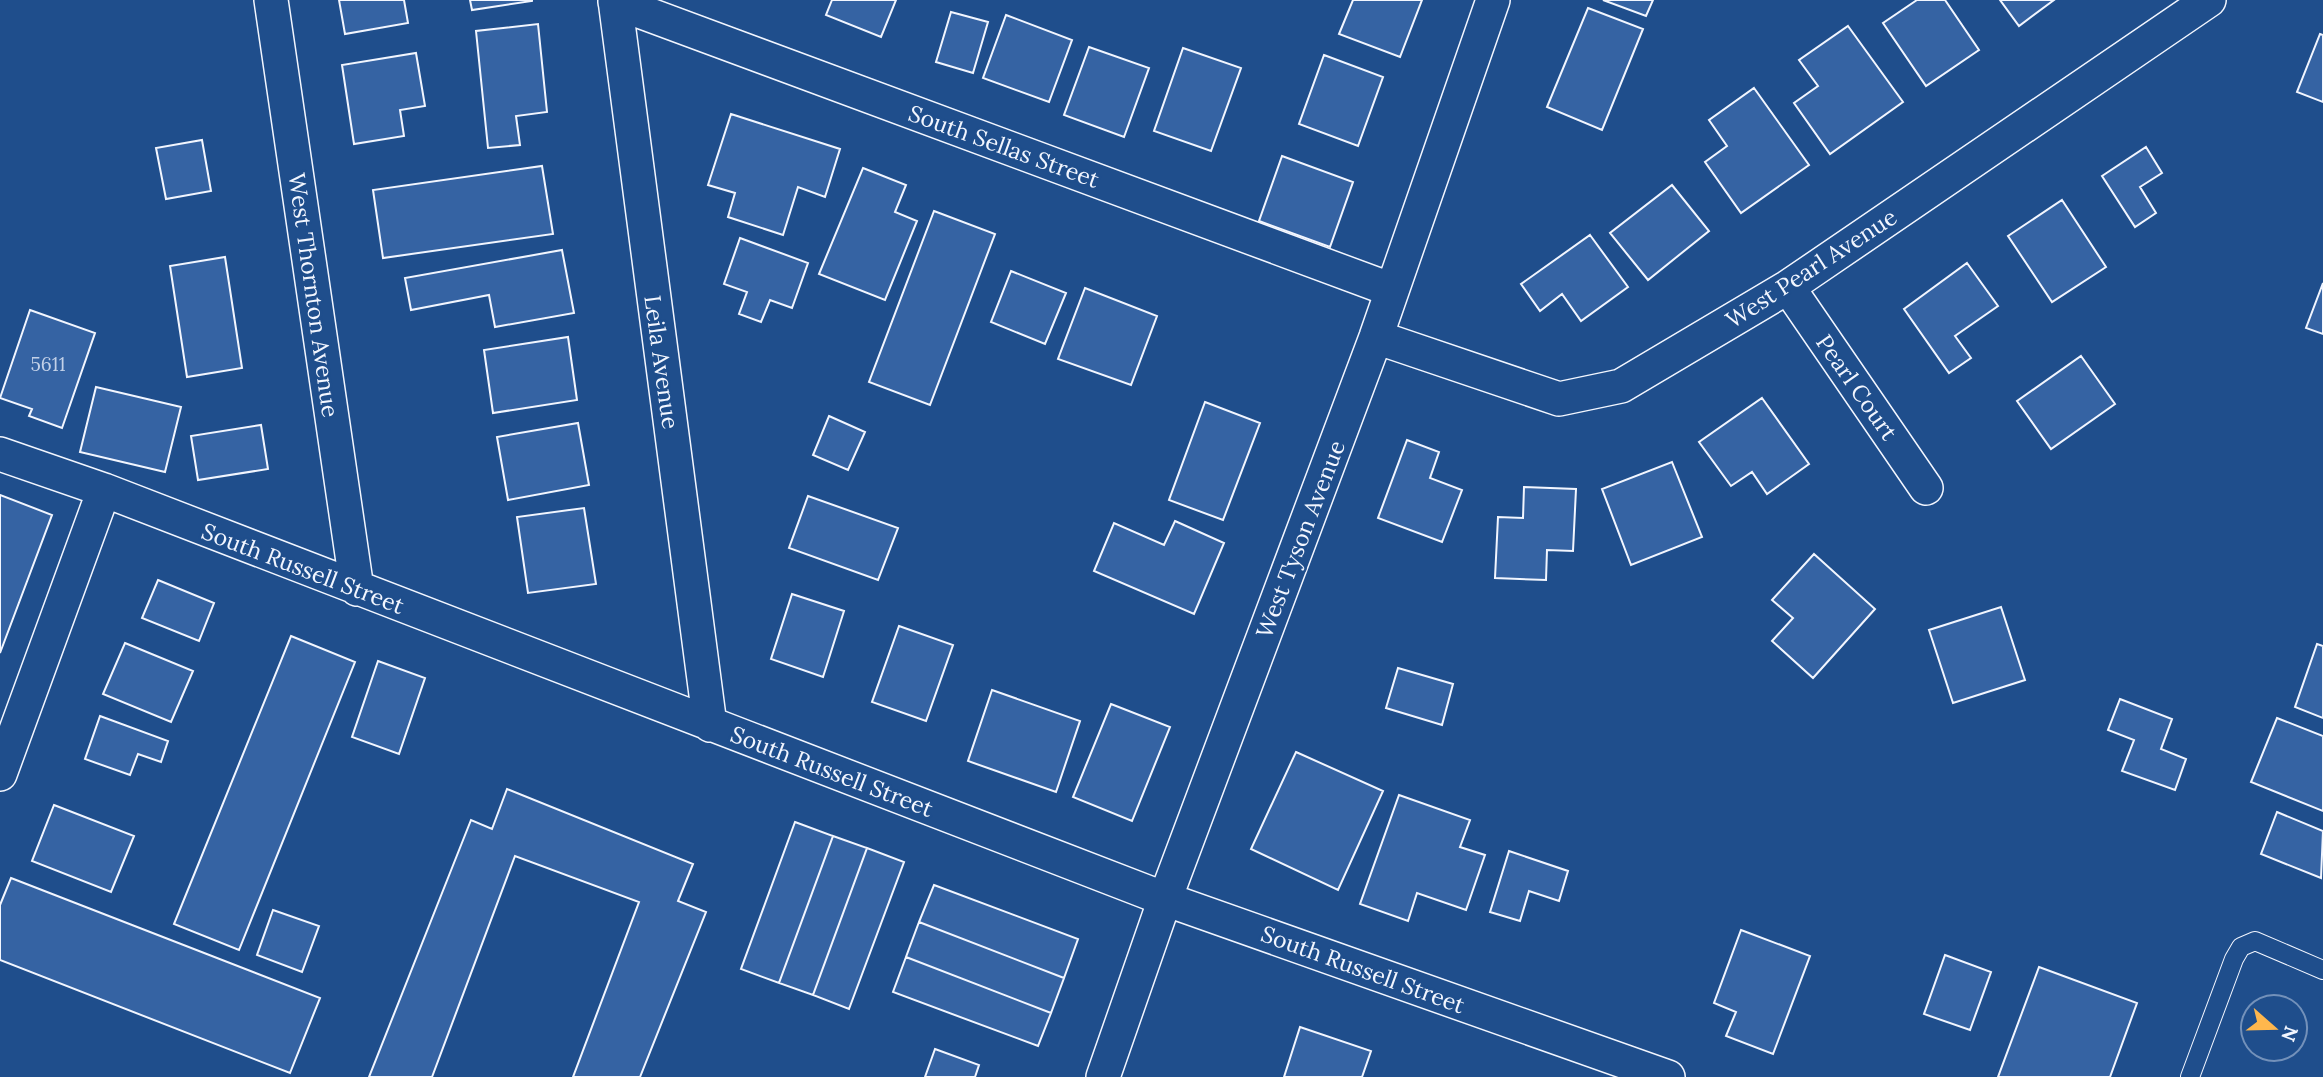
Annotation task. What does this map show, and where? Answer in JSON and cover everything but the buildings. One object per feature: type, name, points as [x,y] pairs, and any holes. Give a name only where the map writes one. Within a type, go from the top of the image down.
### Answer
[{"type":"street","name":"West Thornton Avenue","points":[[271,0],[357,589]]},
{"type":"street","name":"West Tyson Avenue","points":[[1103,1077],[1165,899],[1376,337],[1493,0]]},
{"type":"street","name":"West Pearl Avenue","points":[[1376,337],[1559,399],[1621,386],[1788,287],[2209,0]]},
{"type":"street","name":"South Sellas Street","points":[[615,1],[1392,289]]},
{"type":"street","name":"Leila Avenue","points":[[615,1],[710,725]]},
{"type":"street","name":"Pearl Court","points":[[1788,287],[1926,488]]},
{"type":"street","name":"South Russell Street","points":[[0,454],[104,490],[1165,899],[1668,1077]]},
{"type":"street","points":[[0,774],[104,490]]},
{"type":"lane","points":[[2190,1077],[2234,959],[2241,947],[2255,941],[2323,970]]}]
